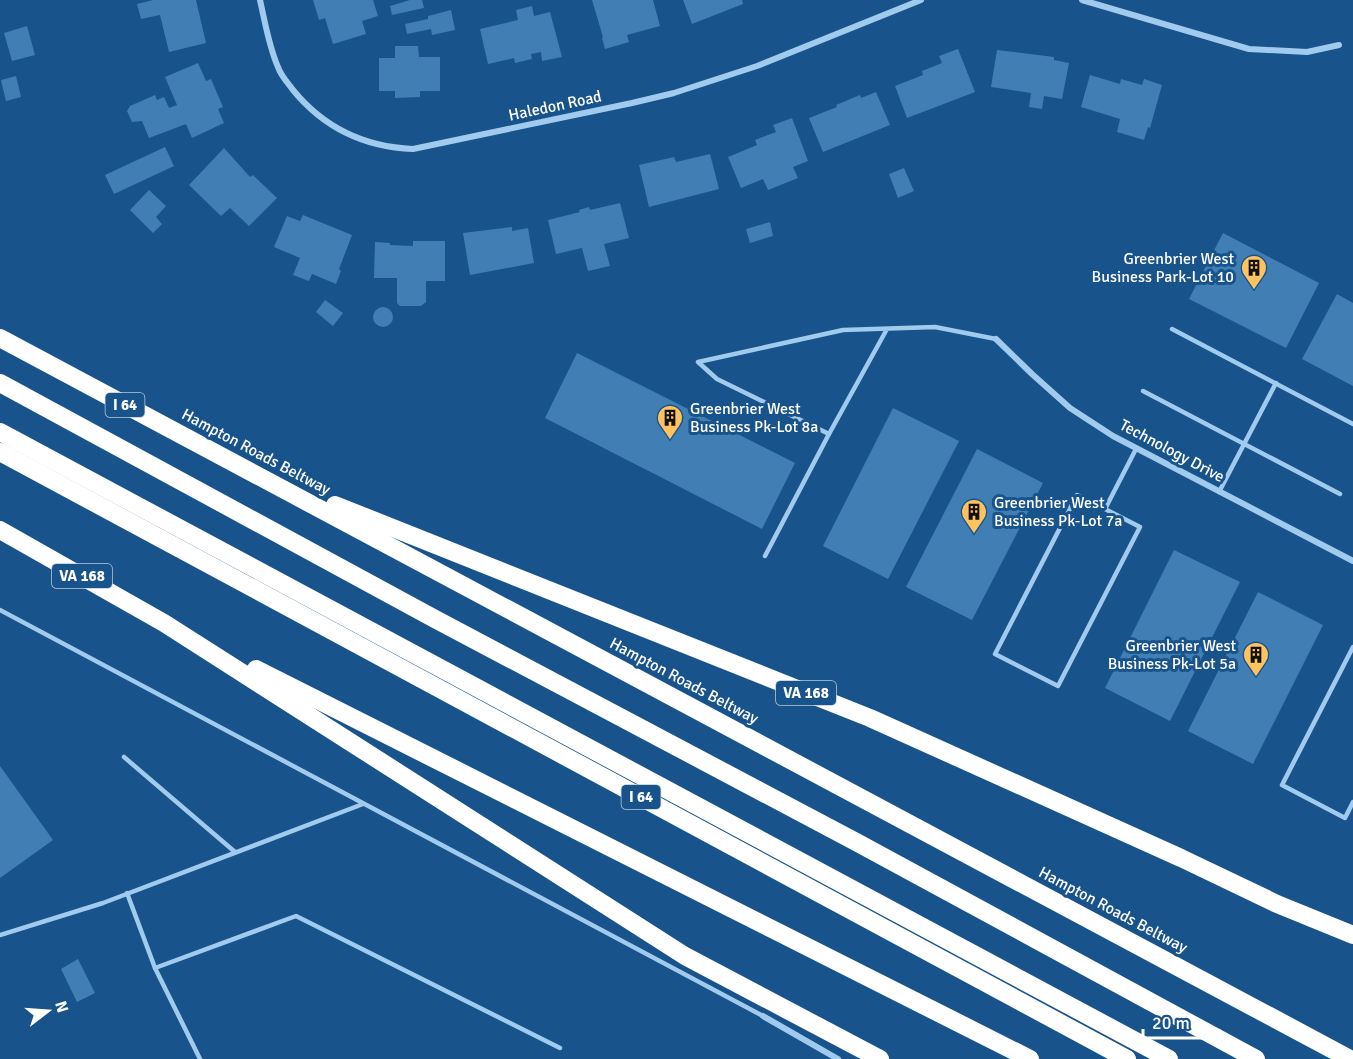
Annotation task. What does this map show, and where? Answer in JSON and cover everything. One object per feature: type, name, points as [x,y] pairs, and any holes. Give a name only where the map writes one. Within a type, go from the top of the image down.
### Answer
[{"type":"highway","name":"Hampton Roads Beltway","points":[[0,338],[1350,1059]]},
{"type":"highway","points":[[0,383],[1256,1059]]},
{"type":"highway","points":[[0,432],[1169,1059]]},
{"type":"highway","name":"I 64","points":[[0,452],[1127,1059]]},
{"type":"highway","name":"VA 168","points":[[251,472],[870,718],[1160,848],[1277,904],[1353,935]]},
{"type":"highway","name":"VA 168","points":[[0,530],[164,623],[686,956],[880,1059]]},
{"type":"highway","points":[[164,623],[1030,1059]]},
{"type":"highway","points":[[1277,904],[1353,944]]},
{"type":"street","name":"Haledon Road","points":[[260,0],[277,65],[282,76],[305,104],[344,133],[391,148],[413,149],[674,93],[757,66],[921,0]]},
{"type":"street","points":[[1082,0],[1249,49],[1307,52],[1338,45]]},
{"type":"street","name":"Technology Drive","points":[[996,339],[1070,408],[1113,436],[1353,561]]},
{"type":"street","points":[[763,1016],[838,1059]]},
{"type":"lane","points":[[829,434],[717,379],[699,362],[843,330],[935,327],[996,339]]},
{"type":"lane","points":[[765,556],[887,329]]},
{"type":"lane","points":[[1172,329],[1353,424]]},
{"type":"lane","points":[[1219,492],[1276,383]]},
{"type":"lane","points":[[1143,391],[1340,494]]},
{"type":"lane","points":[[1105,509],[1136,449]]},
{"type":"lane","points":[[1077,495],[1105,509],[1140,527],[1058,686],[995,654],[1077,495]]},
{"type":"lane","points":[[0,610],[763,1016]]},
{"type":"lane","points":[[1353,647],[1282,785],[1345,818],[1353,802]]},
{"type":"lane","points":[[124,758],[235,852]]},
{"type":"lane","points":[[0,935],[127,893],[363,804]]},
{"type":"lane","points":[[127,893],[155,968],[200,1059]]},
{"type":"lane","points":[[155,968],[296,916],[560,1047]]},
{"type":"building","points":[[153,0],[196,0],[206,43],[169,52],[160,15],[141,19],[137,4]]},
{"type":"building","points":[[313,0],[373,0],[378,16],[362,21],[366,34],[333,44],[325,18],[319,20]]},
{"type":"building","points":[[410,0],[422,0],[424,8],[392,15],[390,6]]},
{"type":"building","points":[[592,0],[653,0],[660,26],[627,35],[629,42],[605,49]]},
{"type":"building","points":[[683,0],[742,0],[743,4],[692,24]]},
{"type":"building","points":[[532,6],[534,16],[550,12],[562,57],[542,61],[541,52],[531,54],[532,59],[515,63],[514,58],[488,64],[480,29],[518,20],[516,10]]},
{"type":"building","points":[[451,10],[455,30],[432,35],[431,29],[407,34],[405,24],[428,19],[428,16]]},
{"type":"building","points":[[27,26],[35,55],[12,61],[4,33]]},
{"type":"building","points":[[395,46],[418,46],[419,57],[440,57],[440,91],[420,91],[420,97],[395,98],[395,91],[379,91],[379,58],[395,58]]},
{"type":"building","points":[[958,49],[975,92],[907,118],[895,86],[923,75],[922,71],[942,63],[939,56]]},
{"type":"building","points":[[997,50],[1054,57],[1054,60],[1069,63],[1062,99],[1044,96],[1042,109],[1029,107],[1031,93],[991,87]]},
{"type":"building","points":[[198,63],[206,81],[211,79],[223,107],[218,109],[224,123],[192,138],[186,124],[149,138],[142,121],[132,122],[127,111],[130,106],[155,95],[157,100],[164,97],[169,108],[177,105],[165,77]]},
{"type":"building","points":[[1090,75],[1120,84],[1121,79],[1142,85],[1144,79],[1162,85],[1150,128],[1148,127],[1144,140],[1117,132],[1120,119],[1081,107]]},
{"type":"building","points":[[16,76],[21,97],[6,101],[1,80]]},
{"type":"building","points":[[876,92],[890,125],[823,152],[809,118],[860,95],[861,98]]},
{"type":"building","points":[[792,118],[808,161],[793,167],[798,178],[768,190],[763,179],[741,188],[728,157],[757,145],[755,140],[776,132],[773,125]]},
{"type":"building","points":[[165,147],[174,166],[114,194],[105,175]]},
{"type":"building","points":[[224,148],[250,177],[253,175],[277,198],[249,226],[230,208],[221,216],[189,185]]},
{"type":"building","points":[[710,154],[719,189],[649,207],[639,165],[674,157],[676,162]]},
{"type":"building","points":[[904,168],[914,191],[898,198],[889,174]]},
{"type":"building","points":[[149,190],[166,206],[156,217],[162,224],[153,233],[130,210]]},
{"type":"building","points":[[620,203],[629,238],[604,244],[610,266],[588,271],[582,248],[556,254],[548,220],[580,212],[579,210],[589,207],[590,210]]},
{"type":"building","points":[[303,215],[352,235],[339,269],[341,271],[336,284],[312,274],[309,281],[293,275],[300,258],[274,247],[287,216],[300,221]]},
{"type":"building","points":[[770,222],[773,236],[750,243],[746,229]]},
{"type":"building","points":[[512,227],[512,231],[528,228],[534,263],[470,275],[463,233]]},
{"type":"building","name":"Greenbrier West Business Park-Lot 10","points":[[1223,233],[1319,283],[1286,348],[1189,299]]},
{"type":"building","points":[[413,241],[445,241],[445,281],[426,281],[426,302],[421,306],[400,306],[397,303],[397,278],[374,278],[375,242],[413,246]]},
{"type":"building","points":[[1337,294],[1353,303],[1353,386],[1302,359]]},
{"type":"building","points":[[325,300],[343,313],[333,326],[316,312]]},
{"type":"building","points":[[383,307],[390,310],[393,317],[390,324],[383,327],[376,324],[373,317],[376,310]]},
{"type":"building","name":"Greenbrier West Business Pk-Lot 8a","points":[[577,353],[795,463],[762,529],[545,418]]},
{"type":"building","points":[[893,408],[959,441],[888,579],[823,546]]},
{"type":"building","name":"Greenbrier West Business Pk-Lot 7a","points":[[977,449],[1043,483],[972,620],[906,587]]},
{"type":"building","points":[[1174,550],[1240,582],[1170,721],[1105,688]]},
{"type":"building","name":"Greenbrier West Business Pk-Lot 5a","points":[[1258,592],[1323,625],[1253,764],[1188,731]]},
{"type":"building","points":[[0,766],[53,840],[0,878]]},
{"type":"building","points":[[78,959],[95,993],[77,1002],[61,969]]},
{"type":"place","name":"Greenbrier West Business Park-Lot 10","points":[[1254,291]]},
{"type":"place","name":"Greenbrier West Business Pk-Lot 8a","points":[[670,441]]},
{"type":"place","name":"Greenbrier West Business Pk-Lot 7a","points":[[974,535]]},
{"type":"place","name":"Greenbrier West Business Pk-Lot 5a","points":[[1256,678]]}]
